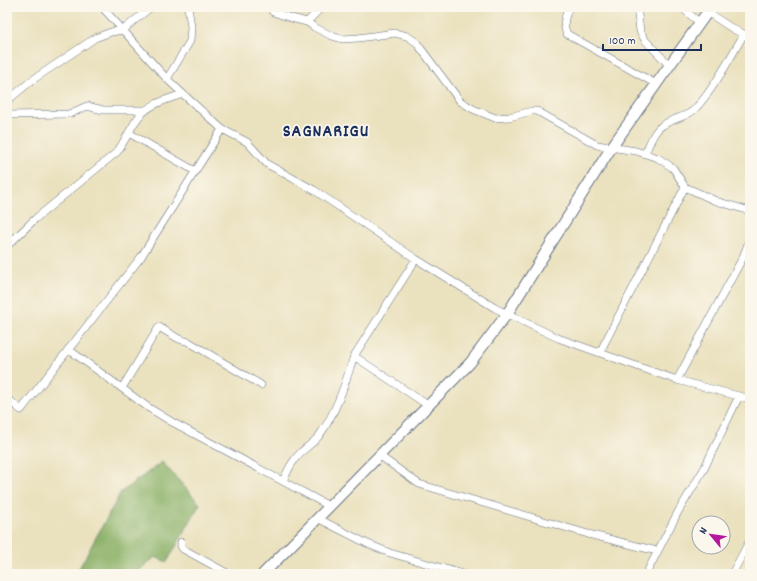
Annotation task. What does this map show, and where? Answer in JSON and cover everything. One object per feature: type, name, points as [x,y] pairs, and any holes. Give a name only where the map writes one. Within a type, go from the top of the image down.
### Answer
[{"type":"street","points":[[102,7],[167,79],[222,129],[247,142],[267,164],[314,190],[416,259],[507,314],[558,338],[677,380],[750,399]]},
{"type":"street","points":[[7,101],[32,81],[95,38],[111,32],[123,30],[151,7]]},
{"type":"street","points":[[167,79],[190,41],[191,27],[188,7]]},
{"type":"street","points":[[270,7],[273,12],[307,22],[326,33],[342,39],[395,33],[407,36],[416,42],[460,101],[473,109],[495,118],[509,117],[535,111],[597,146],[645,153],[658,158],[673,168],[685,186],[716,201],[750,211]]},
{"type":"street","points":[[307,22],[322,7]]},
{"type":"street","points":[[569,7],[565,16],[564,29],[567,34],[656,84]]},
{"type":"street","points":[[637,7],[640,31],[645,40],[669,65]]},
{"type":"street","points":[[681,7],[700,23]]},
{"type":"street","points":[[263,574],[470,363],[507,314],[611,148],[709,10],[747,36],[697,107],[691,113],[663,125],[658,129],[645,153]]},
{"type":"street","points":[[7,246],[35,219],[117,152],[137,118],[145,110],[164,100],[183,94]]},
{"type":"street","points":[[7,115],[69,114],[87,106],[103,110],[145,110]]},
{"type":"street","points":[[7,398],[21,410],[140,257],[222,129]]},
{"type":"street","points":[[129,133],[195,171]]},
{"type":"street","points":[[600,352],[685,186]]},
{"type":"street","points":[[677,380],[743,257],[750,239]]},
{"type":"street","points":[[283,481],[290,465],[301,452],[318,438],[329,420],[354,356],[416,259]]},
{"type":"street","points":[[122,388],[159,327],[189,342],[261,385]]},
{"type":"street","points":[[68,349],[149,408],[172,422],[329,506]]},
{"type":"street","points":[[354,356],[429,406]]},
{"type":"street","points":[[646,574],[678,512],[704,469],[739,396]]},
{"type":"street","points":[[380,456],[419,484],[588,534],[657,551]]},
{"type":"street","points":[[317,518],[368,544],[390,553],[463,574]]},
{"type":"street","points":[[732,574],[750,540]]},
{"type":"street","points":[[180,542],[183,549],[229,574]]},
{"type":"green space","points":[[162,462],[200,504],[167,562],[155,557],[135,574],[76,574],[121,492]]},
{"type":"district","name":"SAGNARIGU","points":[[326,132]]}]
